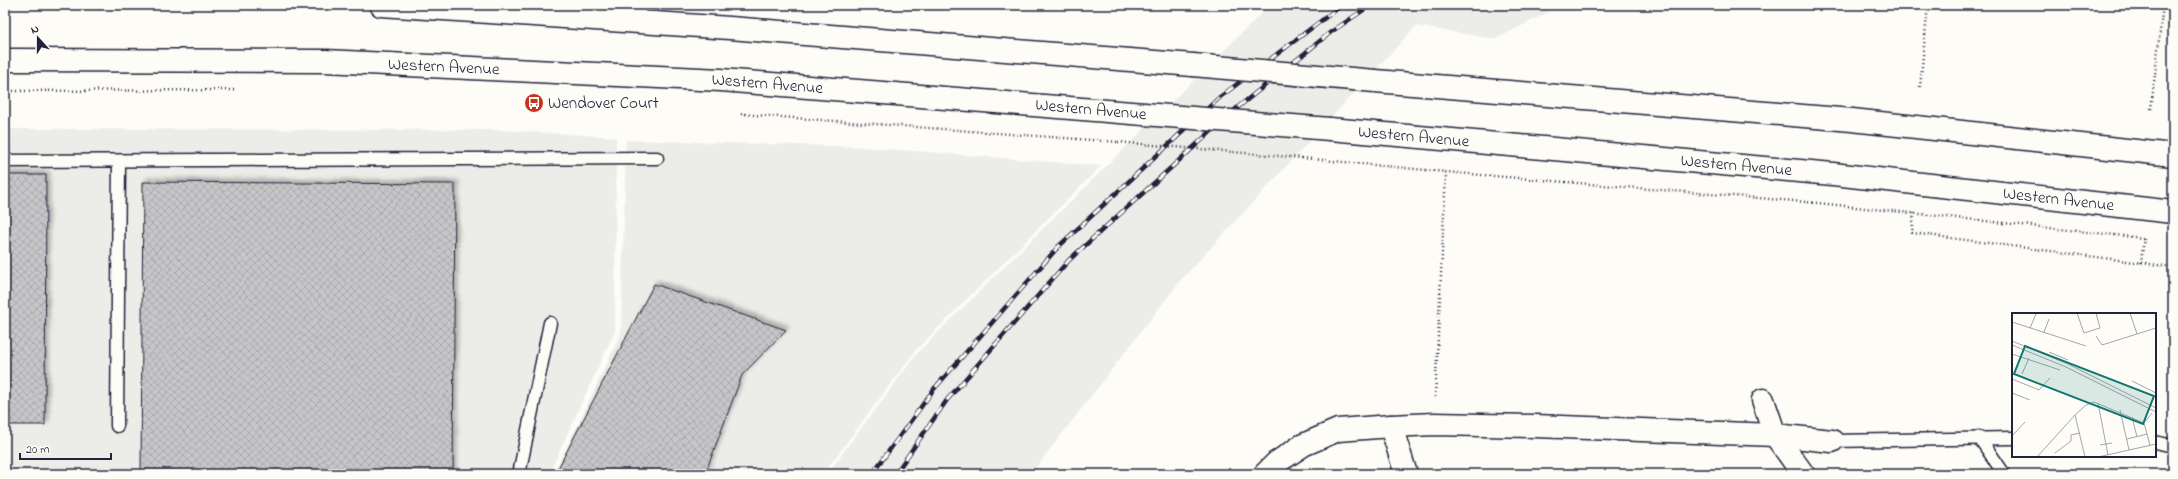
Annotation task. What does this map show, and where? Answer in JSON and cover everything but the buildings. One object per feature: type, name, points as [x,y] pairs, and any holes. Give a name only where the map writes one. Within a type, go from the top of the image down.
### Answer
[{"type":"main road","points":[[387,5],[638,13],[730,28],[1852,120],[2173,155]]},
{"type":"main road","name":"Western Avenue","points":[[5,60],[325,61],[721,80],[1330,129],[1833,174],[2173,212]]},
{"type":"main road","points":[[1763,400],[1775,435],[1803,474]]},
{"type":"main road","points":[[1265,474],[1276,463],[1303,445],[1338,430],[1391,426],[1434,424],[1775,435],[1832,440]]},
{"type":"main road","points":[[1391,426],[1406,474]]},
{"type":"lane","points":[[5,161],[658,158]]},
{"type":"lane","points":[[117,426],[120,160]]},
{"type":"lane","points":[[519,474],[550,324]]},
{"type":"lane","points":[[1832,440],[1979,437],[2012,438]]},
{"type":"lane","points":[[1979,437],[2004,474]]},
{"type":"lane","points":[[2156,442],[2173,446]]},
{"type":"path","points":[[1920,87],[1928,5]]},
{"type":"path","points":[[2151,109],[2163,5]]},
{"type":"path","points":[[5,91],[241,90]]},
{"type":"path","points":[[741,114],[1118,142],[1446,172],[1818,203],[2151,239]]},
{"type":"path","points":[[1434,424],[1446,172]]},
{"type":"path","points":[[1914,214],[1912,233],[2173,267]]},
{"type":"path","points":[[2141,263],[2144,238]]},
{"type":"shaded area","points":[[1255,5],[1562,5],[1496,39],[1416,26],[1180,281],[1031,474],[827,474],[919,351],[1268,7]]},
{"type":"shaded area","points":[[5,129],[500,130],[616,137],[615,331],[549,474],[5,474]]},
{"type":"shaded area","points":[[626,140],[864,147],[1101,166],[916,350],[823,474],[555,474],[621,333]]},
{"type":"railway","points":[[872,474],[934,389],[1058,247],[1220,97],[1342,5]]},
{"type":"railway","points":[[895,474],[947,400],[1069,260],[1237,108],[1331,32],[1371,5]]},
{"type":"place","name":"Wendover Court","points":[[534,103]]}]
